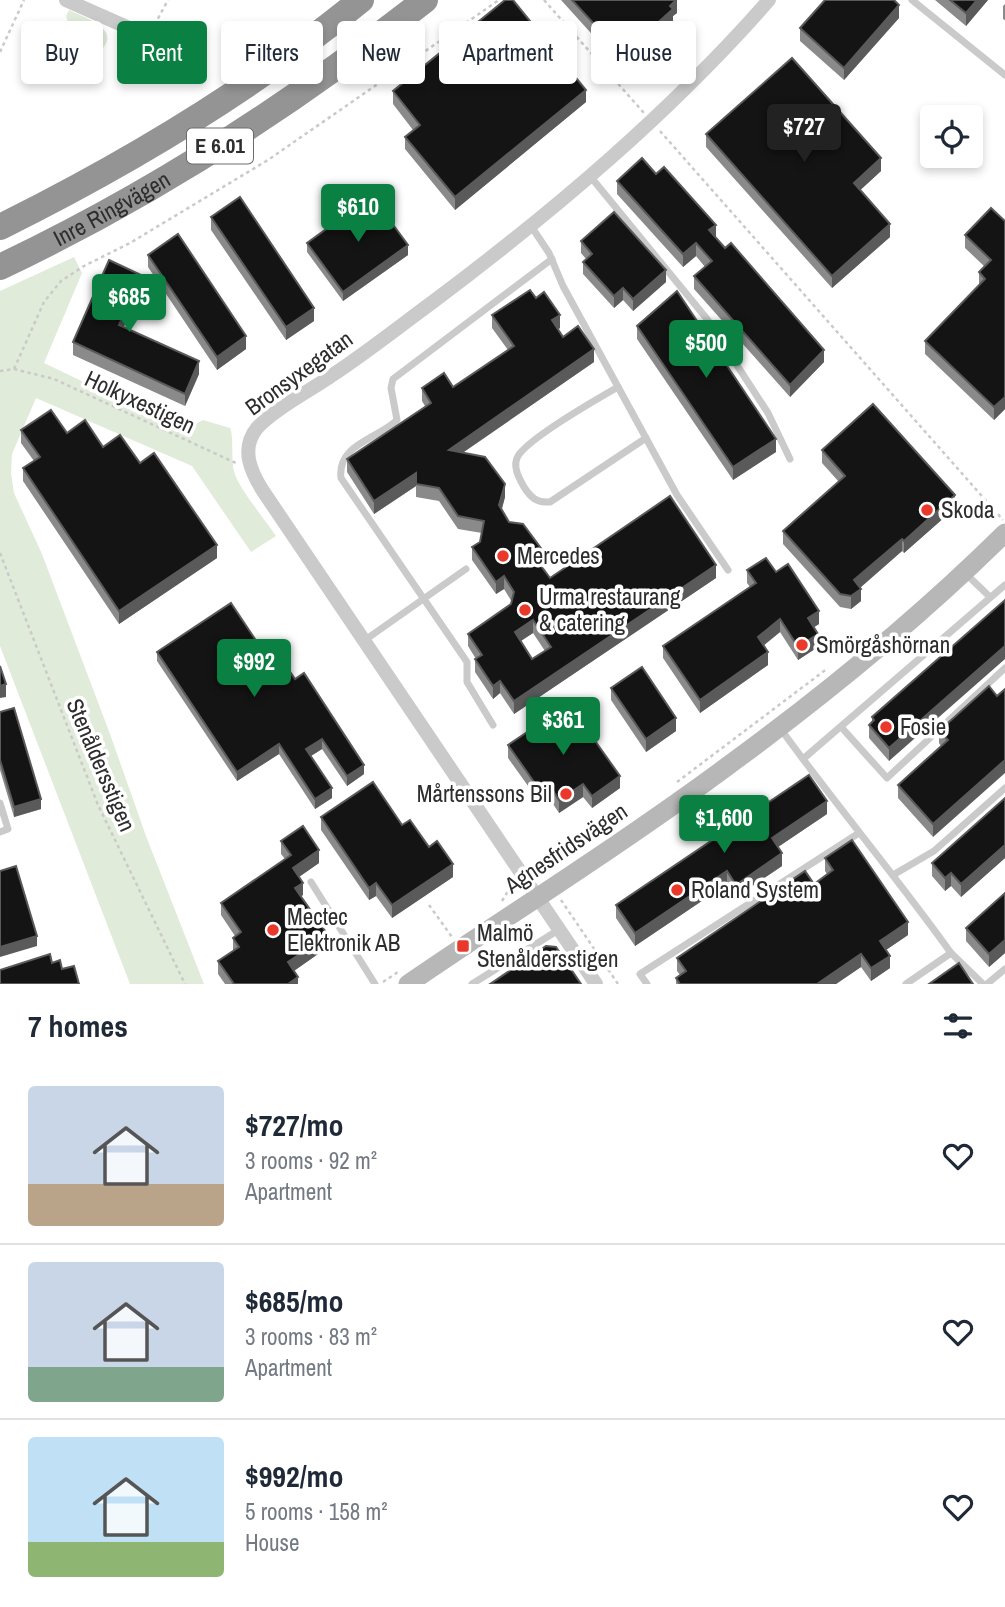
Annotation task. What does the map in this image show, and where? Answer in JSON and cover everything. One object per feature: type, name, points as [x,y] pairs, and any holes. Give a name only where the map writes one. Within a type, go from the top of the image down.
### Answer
[{"type":"highway","name":"Inre Ringvägen","points":[[0,227],[148,148],[312,40],[361,0]]},
{"type":"highway","name":"Inre Ringvägen","points":[[0,267],[101,217],[251,127],[320,80],[425,0]]},
{"type":"main road","name":"Agnesfridsvägen","points":[[404,977],[545,891],[663,812],[780,727],[909,623],[965,573],[1004,522]]},
{"type":"street","points":[[66,0],[117,22]]},
{"type":"street","name":"Bronsyxegatan","points":[[250,470],[248,448],[258,427],[360,356],[531,226],[590,176],[721,53],[769,0]]},
{"type":"street","points":[[250,470],[523,874],[545,891],[560,929],[596,984]]},
{"type":"lane","points":[[912,0],[1005,75]]},
{"type":"lane","points":[[590,176],[706,319],[768,413],[790,459]]},
{"type":"lane","points":[[531,226],[552,259],[563,286],[677,495],[728,570]]},
{"type":"lane","points":[[493,725],[467,682],[467,662],[341,478],[340,469],[344,458],[352,449],[397,420],[391,388],[393,379],[400,372],[552,259]]},
{"type":"lane","points":[[618,387],[536,440],[517,456],[515,466],[519,478],[539,503],[550,502],[646,438]]},
{"type":"lane","points":[[364,641],[466,569]]},
{"type":"lane","points":[[965,573],[990,597]]},
{"type":"lane","points":[[803,759],[1005,585]]},
{"type":"lane","points":[[842,728],[887,778],[1005,668]]},
{"type":"lane","points":[[780,727],[951,953],[985,984],[1005,969]]},
{"type":"lane","points":[[893,875],[934,851],[1005,788]]},
{"type":"lane","points":[[0,803],[8,829],[0,832]]},
{"type":"lane","points":[[647,984],[640,974],[859,832]]},
{"type":"lane","points":[[311,882],[378,984]]},
{"type":"lane","points":[[472,984],[560,929]]},
{"type":"lane","points":[[906,984],[951,953]]},
{"type":"path","points":[[157,21],[168,0]]},
{"type":"path","points":[[0,371],[14,369],[44,302],[61,281],[84,266],[131,243],[268,160],[499,0]]},
{"type":"path","points":[[544,0],[1004,522]]},
{"type":"path","points":[[0,52],[23,1]]},
{"type":"path","name":"Holkyxestigen","points":[[14,369],[54,379],[250,470]]},
{"type":"path","name":"Stenåldersstigen","points":[[0,553],[98,805],[185,984]]},
{"type":"path","points":[[675,784],[831,665]]},
{"type":"path","points":[[495,906],[504,900],[512,884],[523,874],[538,864],[559,862],[622,820]]},
{"type":"path","points":[[545,891],[618,984]]},
{"type":"path","points":[[429,905],[451,936],[459,930]]},
{"type":"path","points":[[378,984],[404,977]]},
{"type":"green space","points":[[69,10],[92,21],[68,21],[66,16]]},
{"type":"green space","points":[[103,29],[108,40],[103,48]]},
{"type":"green space","points":[[74,257],[82,273],[44,363],[180,428],[190,427],[203,420],[230,428],[236,477],[276,536],[251,552],[192,466],[36,398],[12,454],[14,493],[42,554],[204,984],[130,984],[0,646],[0,291]]},
{"type":"building","points":[[505,0],[513,0],[530,21],[479,21]]},
{"type":"building","points":[[572,0],[676,0],[670,6],[673,9],[660,21],[591,21]]},
{"type":"building","points":[[825,0],[894,0],[899,5],[844,68],[800,28]]},
{"type":"building","points":[[950,0],[977,0],[966,13]]},
{"type":"building","points":[[439,54],[439,84],[577,84],[577,79],[586,90],[455,197],[405,137],[420,125],[393,91],[402,84],[425,84],[425,65]]},
{"type":"building","points":[[792,58],[881,158],[854,183],[890,224],[832,276],[706,134]]},
{"type":"building","points":[[642,158],[656,174],[664,167],[716,225],[709,230],[725,248],[731,243],[824,350],[790,385],[694,276],[712,261],[696,243],[683,254],[617,181]]},
{"type":"building","points":[[372,196],[408,245],[343,292],[307,243]]},
{"type":"building","points":[[240,197],[314,308],[286,327],[211,217]]},
{"type":"building","points":[[991,208],[1005,221],[1005,397],[994,407],[925,341],[985,279],[979,272],[991,260],[965,235]]},
{"type":"building","points":[[614,212],[666,270],[633,299],[623,288],[614,296],[583,262],[592,254],[581,241]]},
{"type":"building","points":[[178,234],[246,336],[217,357],[148,255]]},
{"type":"building","points":[[109,260],[141,275],[119,325],[199,361],[185,394],[73,342]]},
{"type":"building","points":[[530,290],[536,298],[544,292],[560,315],[552,320],[563,337],[578,326],[594,349],[449,450],[485,457],[505,484],[499,505],[509,522],[523,524],[543,551],[539,563],[550,578],[670,496],[716,565],[514,701],[500,681],[493,686],[475,659],[482,655],[468,634],[511,604],[514,592],[504,576],[496,582],[472,547],[480,542],[484,521],[458,516],[439,488],[416,484],[416,473],[374,501],[347,459],[431,403],[422,388],[444,373],[453,387],[514,346],[492,315]],"holes":[[[533,620],[551,647],[532,659],[515,632]]]},
{"type":"building","points":[[677,291],[776,439],[733,467],[637,326]]},
{"type":"building","points":[[873,404],[955,495],[904,541],[902,539],[854,580],[861,589],[851,596],[840,594],[783,531],[845,476],[822,450]]},
{"type":"building","points":[[51,410],[67,433],[85,420],[103,447],[120,435],[140,463],[154,453],[217,545],[119,611],[23,468],[40,457],[21,430]]},
{"type":"building","points":[[766,558],[776,572],[788,564],[819,611],[808,618],[818,634],[798,647],[780,619],[758,637],[768,652],[700,700],[663,646],[756,583],[747,570]]},
{"type":"building","points":[[1005,600],[1005,646],[889,748],[869,725],[874,720],[872,717]]},
{"type":"building","points":[[231,603],[267,657],[276,651],[295,679],[304,673],[364,765],[347,776],[322,739],[306,749],[332,788],[315,799],[279,744],[237,772],[157,652]]},
{"type":"building","points":[[0,666],[6,684],[0,686]]},
{"type":"building","points":[[642,667],[676,718],[646,739],[611,688]]},
{"type":"building","points":[[989,686],[997,696],[1005,689],[1005,760],[933,824],[898,785],[948,740],[939,731]]},
{"type":"building","points":[[14,708],[41,799],[14,807],[0,760],[0,712]]},
{"type":"building","points":[[563,708],[587,741],[593,738],[620,776],[592,796],[583,784],[559,800],[549,785],[541,792],[508,745]]},
{"type":"building","points":[[809,775],[827,801],[772,838],[782,853],[736,885],[727,871],[635,933],[616,905]]},
{"type":"building","points":[[373,782],[402,825],[410,820],[429,847],[437,841],[453,864],[392,905],[376,883],[369,888],[321,817]]},
{"type":"building","points":[[1005,798],[1005,845],[961,884],[951,873],[945,878],[932,863]]},
{"type":"building","name":"Mectec Elektronik AB","points":[[303,826],[319,850],[293,868],[303,883],[295,888],[328,935],[288,962],[298,977],[288,984],[234,984],[218,961],[239,947],[233,938],[241,932],[221,903],[291,855],[281,841]]},
{"type":"building","points":[[852,840],[908,922],[880,941],[890,956],[871,968],[861,954],[817,984],[680,984],[676,978],[686,971],[677,958],[805,871],[814,884],[833,870],[825,858]]},
{"type":"building","points":[[16,866],[37,936],[0,947],[0,871]]},
{"type":"building","points":[[1005,893],[1005,940],[989,954],[966,928]]},
{"type":"building","points":[[546,946],[556,947],[581,984],[490,984]]},
{"type":"building","points":[[50,954],[52,963],[60,960],[62,969],[74,966],[79,984],[0,984],[0,970]]},
{"type":"building","points":[[959,963],[973,984],[929,984]]},
{"type":"place","name":"Skoda","points":[[927,510]]},
{"type":"place","name":"Mercedes","points":[[503,556]]},
{"type":"place","name":"Urma restaurang & catering","points":[[525,610]]},
{"type":"place","name":"Smörgåshörnan","points":[[802,645]]},
{"type":"place","name":"Fosie","points":[[886,727]]},
{"type":"place","name":"Mårtenssons Bil","points":[[566,794]]},
{"type":"place","name":"Roland System","points":[[677,890]]},
{"type":"place","name":"Mectec Elektronik AB","points":[[273,930]]},
{"type":"place","name":"Malmö Stenåldersstigen","points":[[463,946]]}]
